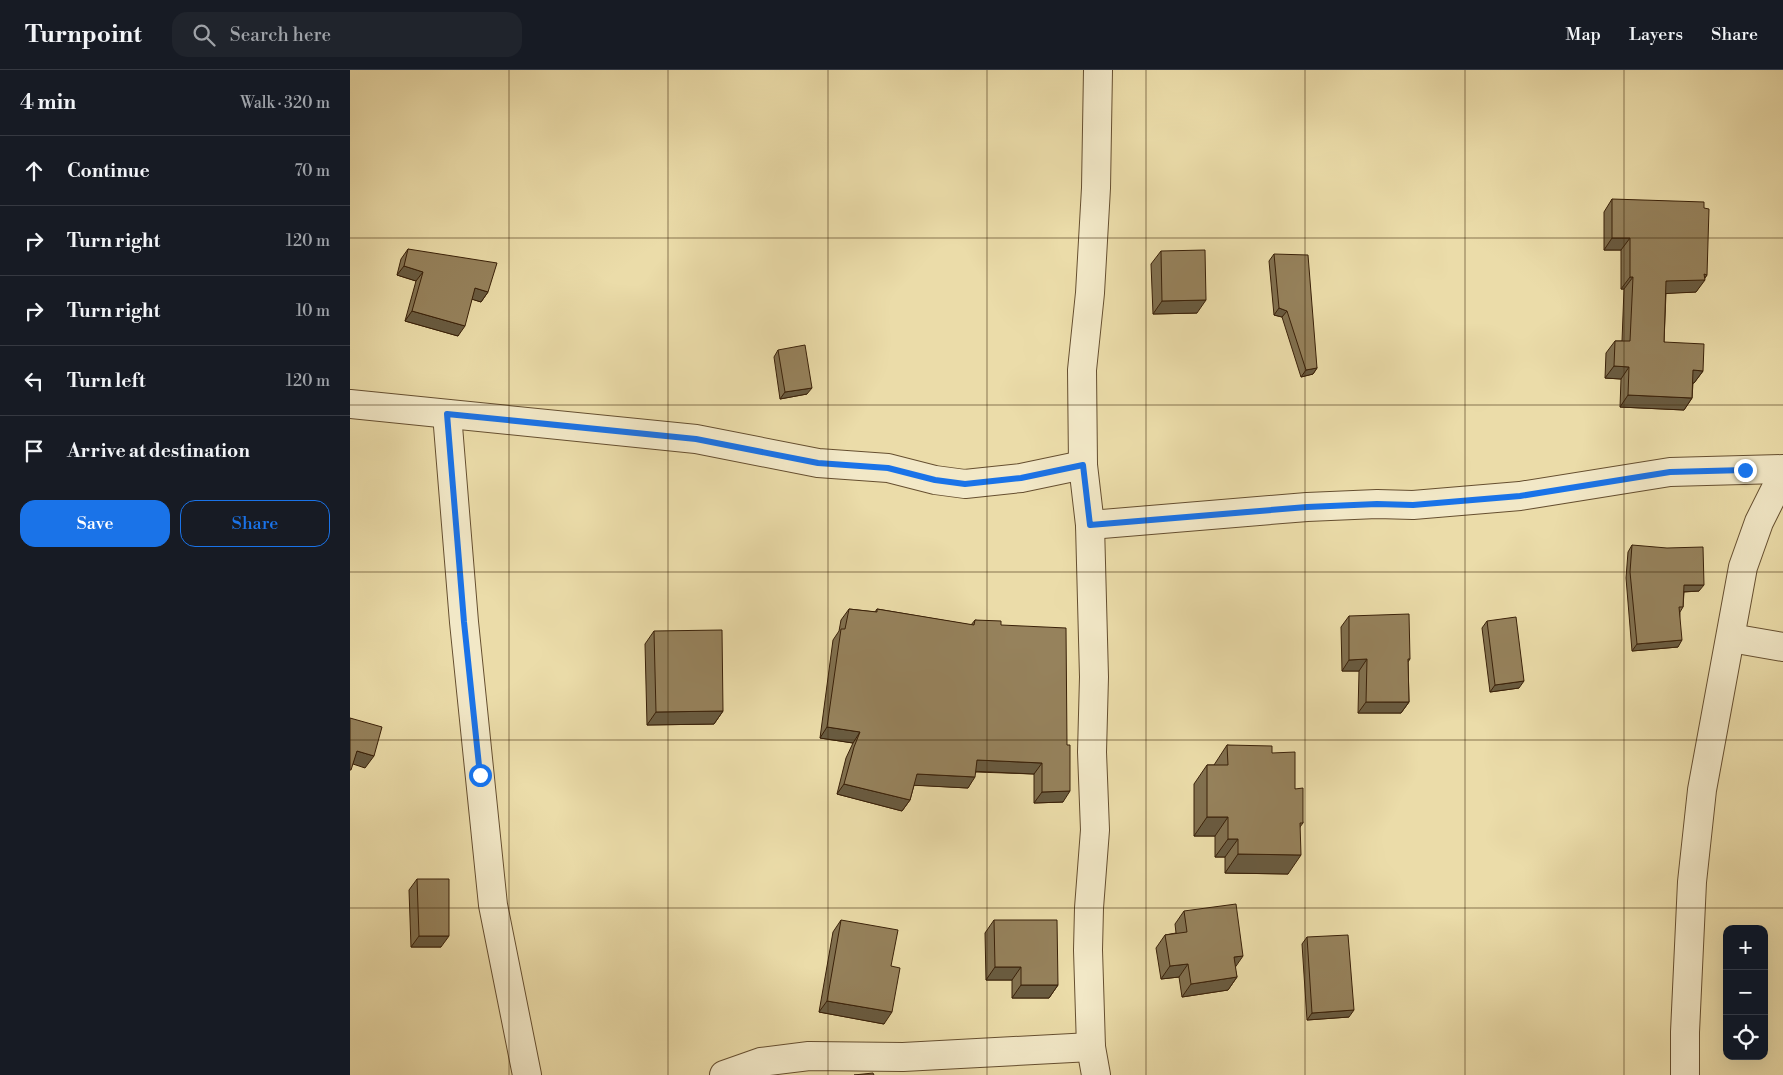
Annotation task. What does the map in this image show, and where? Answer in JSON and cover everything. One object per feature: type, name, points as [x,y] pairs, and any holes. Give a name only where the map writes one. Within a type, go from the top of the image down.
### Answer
[{"type":"street","points":[[1096,1075],[1091,1047],[1089,941],[1095,830],[1092,752],[1094,676],[1090,525],[1083,465],[1082,370],[1090,293],[1096,188],[1098,70]]},
{"type":"street","points":[[350,404],[696,439],[818,463],[888,468],[935,480],[965,484],[1021,478],[1083,465]]},
{"type":"street","points":[[447,414],[464,622],[493,905],[527,1075]]},
{"type":"street","points":[[1090,525],[1307,507],[1377,504],[1413,505],[1520,496],[1670,472],[1783,469]]},
{"type":"street","points":[[1685,1075],[1685,1032],[1692,882],[1701,799],[1743,567],[1759,522],[1783,474]]},
{"type":"street","points":[[1731,638],[1783,647]]},
{"type":"street","points":[[724,1075],[761,1062],[809,1056],[903,1057],[1091,1047]]},
{"type":"building","points":[[1612,199],[1704,202],[1704,208],[1709,209],[1707,275],[1704,274],[1705,280],[1666,281],[1664,342],[1704,344],[1703,371],[1693,370],[1692,398],[1628,395],[1629,367],[1614,366],[1615,341],[1630,341],[1633,277],[1630,277],[1630,238],[1612,238]]},
{"type":"building","points":[[408,249],[497,263],[488,292],[475,288],[465,326],[412,311],[423,272],[404,266]]},
{"type":"building","points":[[1205,250],[1206,300],[1162,301],[1161,251]]},
{"type":"building","points":[[1274,254],[1308,255],[1317,368],[1306,370],[1287,311],[1279,308]]},
{"type":"building","points":[[805,345],[812,388],[785,392],[778,350]]},
{"type":"building","points":[[1632,545],[1667,548],[1703,547],[1704,585],[1684,585],[1683,607],[1679,607],[1682,640],[1637,644],[1630,572]]},
{"type":"building","points":[[849,609],[877,612],[877,609],[974,625],[975,620],[1001,621],[1001,625],[1066,628],[1067,745],[1070,745],[1070,791],[1042,792],[1042,763],[977,760],[975,777],[917,774],[910,800],[844,784],[860,732],[827,727],[841,629],[845,629]]},
{"type":"building","points":[[1409,614],[1409,702],[1366,702],[1367,659],[1349,660],[1349,616]]},
{"type":"building","points":[[1516,617],[1524,681],[1495,685],[1487,621]]},
{"type":"building","points":[[722,630],[723,711],[656,712],[654,631]]},
{"type":"building","points":[[350,718],[382,727],[374,756],[357,751],[351,770],[350,770]]},
{"type":"building","points":[[1227,745],[1272,746],[1272,753],[1295,752],[1295,789],[1303,788],[1303,823],[1300,823],[1301,855],[1238,854],[1238,839],[1228,839],[1228,817],[1207,817],[1207,765],[1228,765]]},
{"type":"building","points":[[417,879],[449,879],[449,936],[419,936]]},
{"type":"building","points":[[1236,904],[1243,956],[1234,957],[1237,977],[1191,984],[1188,964],[1170,966],[1165,935],[1187,932],[1184,911]]},
{"type":"building","points":[[841,920],[898,930],[891,966],[900,968],[892,1012],[827,1001]]},
{"type":"building","points":[[994,920],[1057,920],[1058,985],[1021,985],[1021,967],[995,967]]},
{"type":"building","points":[[1348,935],[1354,1010],[1312,1013],[1307,937]]},
{"type":"building","points":[[873,1073],[874,1075],[854,1075]]},
{"type":"route","points":[[480,775],[464,622],[447,414],[696,439],[818,463],[876,466],[935,480],[965,484],[1021,478],[1083,465],[1090,525],[1307,507],[1377,504],[1413,505],[1520,496],[1670,472],[1745,470]]}]
